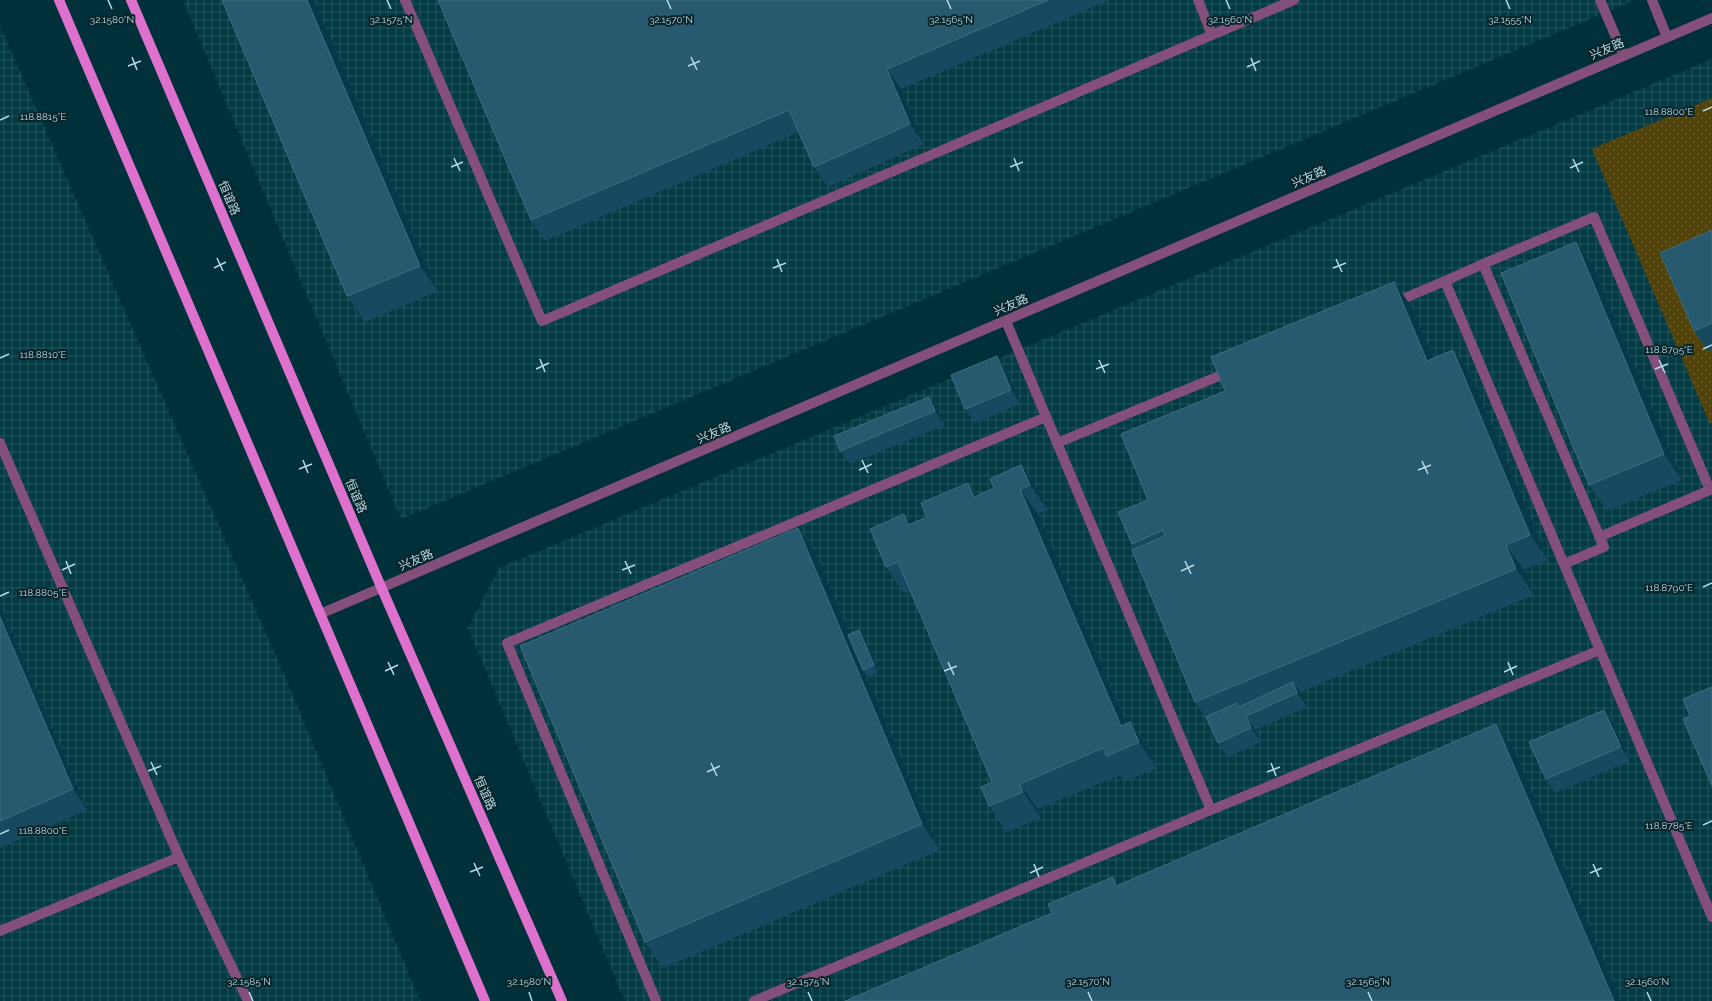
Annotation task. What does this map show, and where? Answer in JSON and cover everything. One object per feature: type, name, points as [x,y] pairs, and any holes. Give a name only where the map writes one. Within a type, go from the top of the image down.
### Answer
[{"type":"main road","points":[[59,0],[485,1001]]},
{"type":"main road","name":"恒谊路","points":[[131,0],[382,589],[562,1001]]},
{"type":"street","points":[[405,0],[542,320],[1294,0]]},
{"type":"street","points":[[1198,0],[1212,35]]},
{"type":"street","points":[[1600,0],[1624,56]]},
{"type":"street","points":[[1652,0],[1667,37]]},
{"type":"street","name":"兴友路","points":[[320,614],[382,589],[1712,18]]},
{"type":"street","points":[[1386,305],[1594,217],[1710,490],[1599,537]]},
{"type":"street","points":[[1483,264],[1604,548],[1564,564]]},
{"type":"street","points":[[1445,281],[1712,918]]},
{"type":"street","points":[[1006,321],[1211,810]]},
{"type":"street","points":[[1057,444],[1240,367]]},
{"type":"street","points":[[656,1001],[507,643],[1046,417]]},
{"type":"street","points":[[0,443],[179,857],[248,1001]]},
{"type":"street","points":[[754,1001],[1211,810],[1600,650]]},
{"type":"street","points":[[0,931],[179,857]]},
{"type":"shaded area","points":[[183,0],[1635,0],[401,519]]},
{"type":"shaded area","points":[[0,26],[288,684],[420,1001],[0,1001]]},
{"type":"shaded area","points":[[1712,59],[1712,1001],[625,1001],[468,628],[499,568]]},
{"type":"shaded area","points":[[1712,98],[1712,423],[1710,424],[1592,149]]},
{"type":"building","points":[[222,0],[307,0],[420,266],[347,296]]},
{"type":"building","points":[[438,0],[1048,0],[887,69],[910,124],[814,167],[789,110],[531,220]]},
{"type":"building","points":[[1712,230],[1712,323],[1694,331],[1660,253]]},
{"type":"building","points":[[1576,242],[1664,454],[1589,485],[1501,273]]},
{"type":"building","points":[[1394,282],[1427,361],[1453,350],[1530,535],[1506,545],[1516,569],[1195,702],[1132,550],[1165,536],[1163,530],[1132,544],[1118,512],[1148,500],[1121,434],[1225,391],[1211,357]]},
{"type":"building","points":[[997,356],[1011,390],[965,409],[951,375]]},
{"type":"building","points":[[929,397],[935,411],[840,451],[834,436]]},
{"type":"building","points":[[1021,465],[1030,485],[1020,489],[1121,726],[1130,722],[1139,742],[1107,756],[1103,748],[1020,784],[1023,792],[989,806],[981,787],[992,782],[898,562],[886,567],[870,529],[904,514],[908,525],[927,517],[921,503],[968,483],[974,497],[994,488],[990,479]]},
{"type":"building","points":[[798,528],[922,824],[645,942],[520,646]]},
{"type":"building","points":[[0,617],[73,789],[0,821]]},
{"type":"building","points":[[859,630],[874,665],[863,670],[848,635]]},
{"type":"building","points":[[1293,682],[1297,693],[1246,716],[1251,728],[1218,743],[1206,717],[1237,703],[1239,707]]},
{"type":"building","points":[[1712,687],[1712,786],[1683,719],[1690,716],[1683,699]]},
{"type":"building","points":[[1604,710],[1621,747],[1546,779],[1529,742]]},
{"type":"building","points":[[1496,724],[1614,1001],[845,1001],[1052,913],[1048,904],[1113,877],[1116,886]]}]
